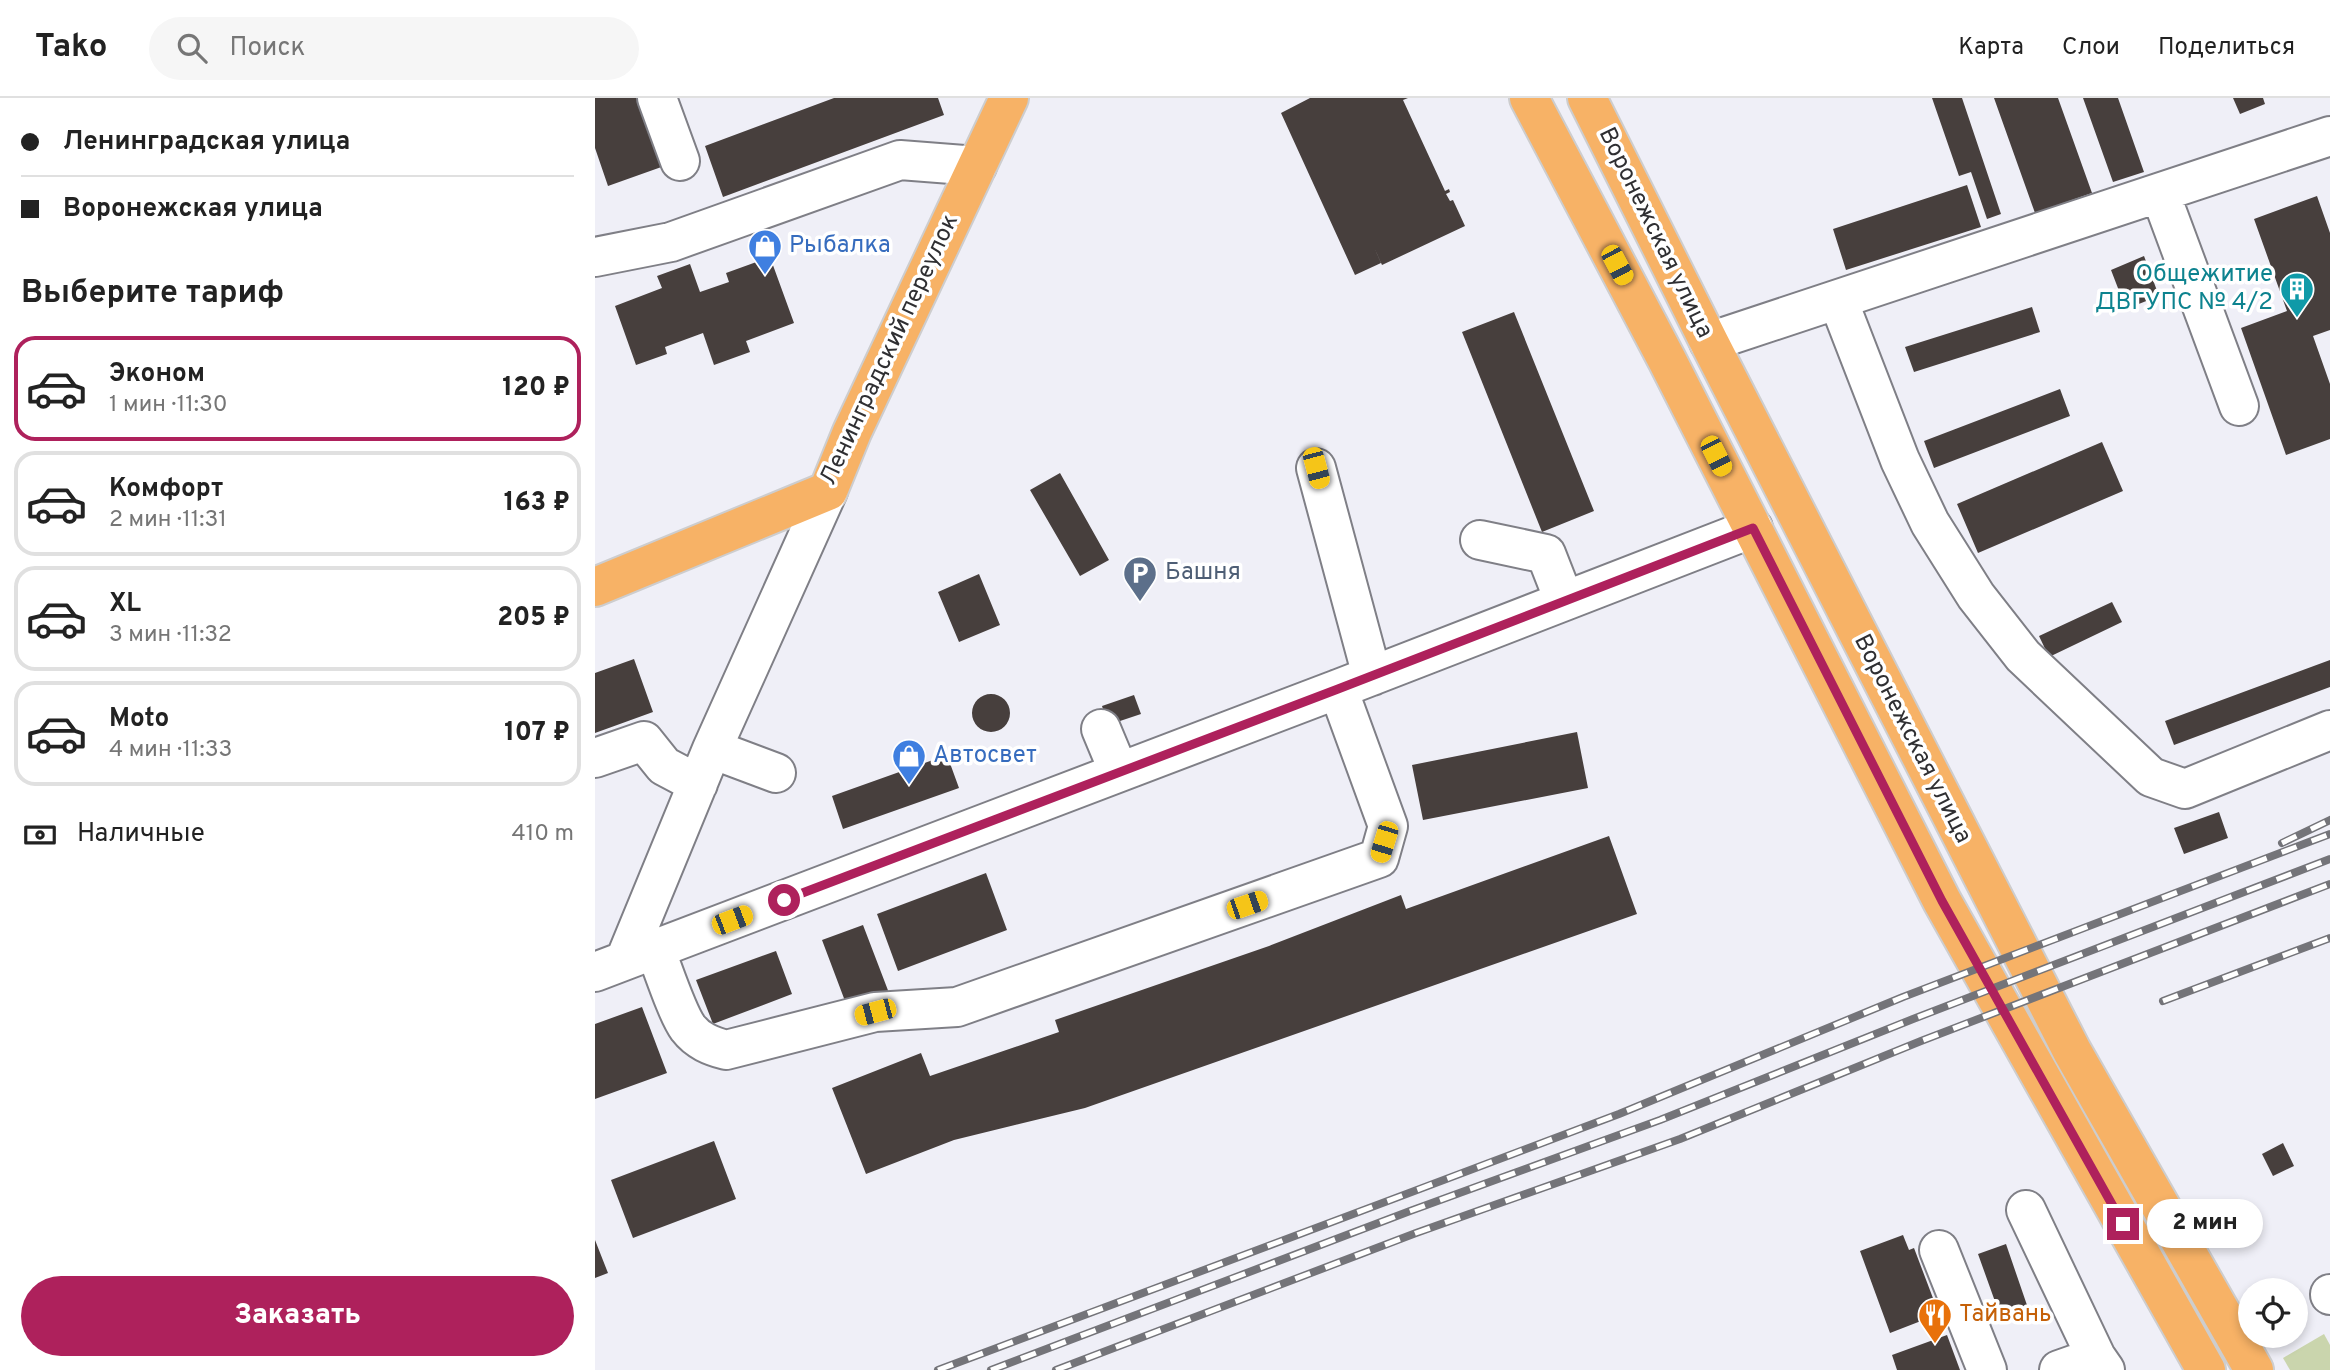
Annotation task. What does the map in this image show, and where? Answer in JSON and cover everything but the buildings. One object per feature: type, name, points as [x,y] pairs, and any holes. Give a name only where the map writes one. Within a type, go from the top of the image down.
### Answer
[{"type":"main road","name":"Ленинградский переулок","points":[[595,587],[828,491],[852,432],[1009,98]]},
{"type":"main road","name":"Воронежская улица","points":[[1529,98],[1753,528],[1942,901],[2206,1370]]},
{"type":"main road","name":"Воронежская улица","points":[[1587,98],[2072,1051],[2254,1370]]},
{"type":"street","points":[[657,98],[680,161]]},
{"type":"street","points":[[1709,342],[2330,136]]},
{"type":"street","points":[[595,257],[671,242],[900,160],[977,166]]},
{"type":"street","points":[[2160,193],[2239,406]]},
{"type":"street","points":[[1838,300],[1905,470],[1930,523],[1976,596],[2023,656],[2151,778],[2185,789],[2330,730]]},
{"type":"street","points":[[625,960],[698,1039],[712,1047],[726,1050],[875,1012],[957,1007],[1379,858],[1388,826],[1355,682],[1316,468]]},
{"type":"street","points":[[625,960],[712,749],[828,491]]},
{"type":"street","points":[[625,960],[1753,528]]},
{"type":"street","points":[[1480,540],[1546,554],[1564,600]]},
{"type":"street","points":[[1101,729],[1119,772]]},
{"type":"street","points":[[595,758],[645,741],[664,766],[698,784]]},
{"type":"street","points":[[712,749],[776,773]]},
{"type":"street","points":[[2026,1210],[2100,1364],[2059,1370]]},
{"type":"street","points":[[1940,1250],[1987,1370]]},
{"type":"green space","points":[[2324,1334],[2330,1345],[2330,1370],[2290,1370],[2283,1358],[2300,1348],[2308,1348],[2308,1343]]},
{"type":"railway","points":[[2282,843],[2330,820]]},
{"type":"railway","points":[[938,1370],[1619,1114],[1903,997],[2330,834]]},
{"type":"railway","points":[[991,1370],[1410,1211],[1660,1120],[1913,1019],[2330,859]]},
{"type":"railway","points":[[1056,1370],[1416,1233],[1680,1139],[1921,1041],[2330,884]]},
{"type":"railway","points":[[2163,1001],[2330,938]]},
{"type":"place","name":"Рыбалка","points":[[765,276]]},
{"type":"place","name":"Общежитие ДВГУПС № 4/2","points":[[2297,319]]},
{"type":"place","name":"Башня","points":[[1140,603]]},
{"type":"place","name":"Автосвет","points":[[909,786]]},
{"type":"place","name":"Тайвань","points":[[1935,1345]]},
{"type":"route","points":[[784,900],[1753,528],[1942,901],[2123,1224]]}]
